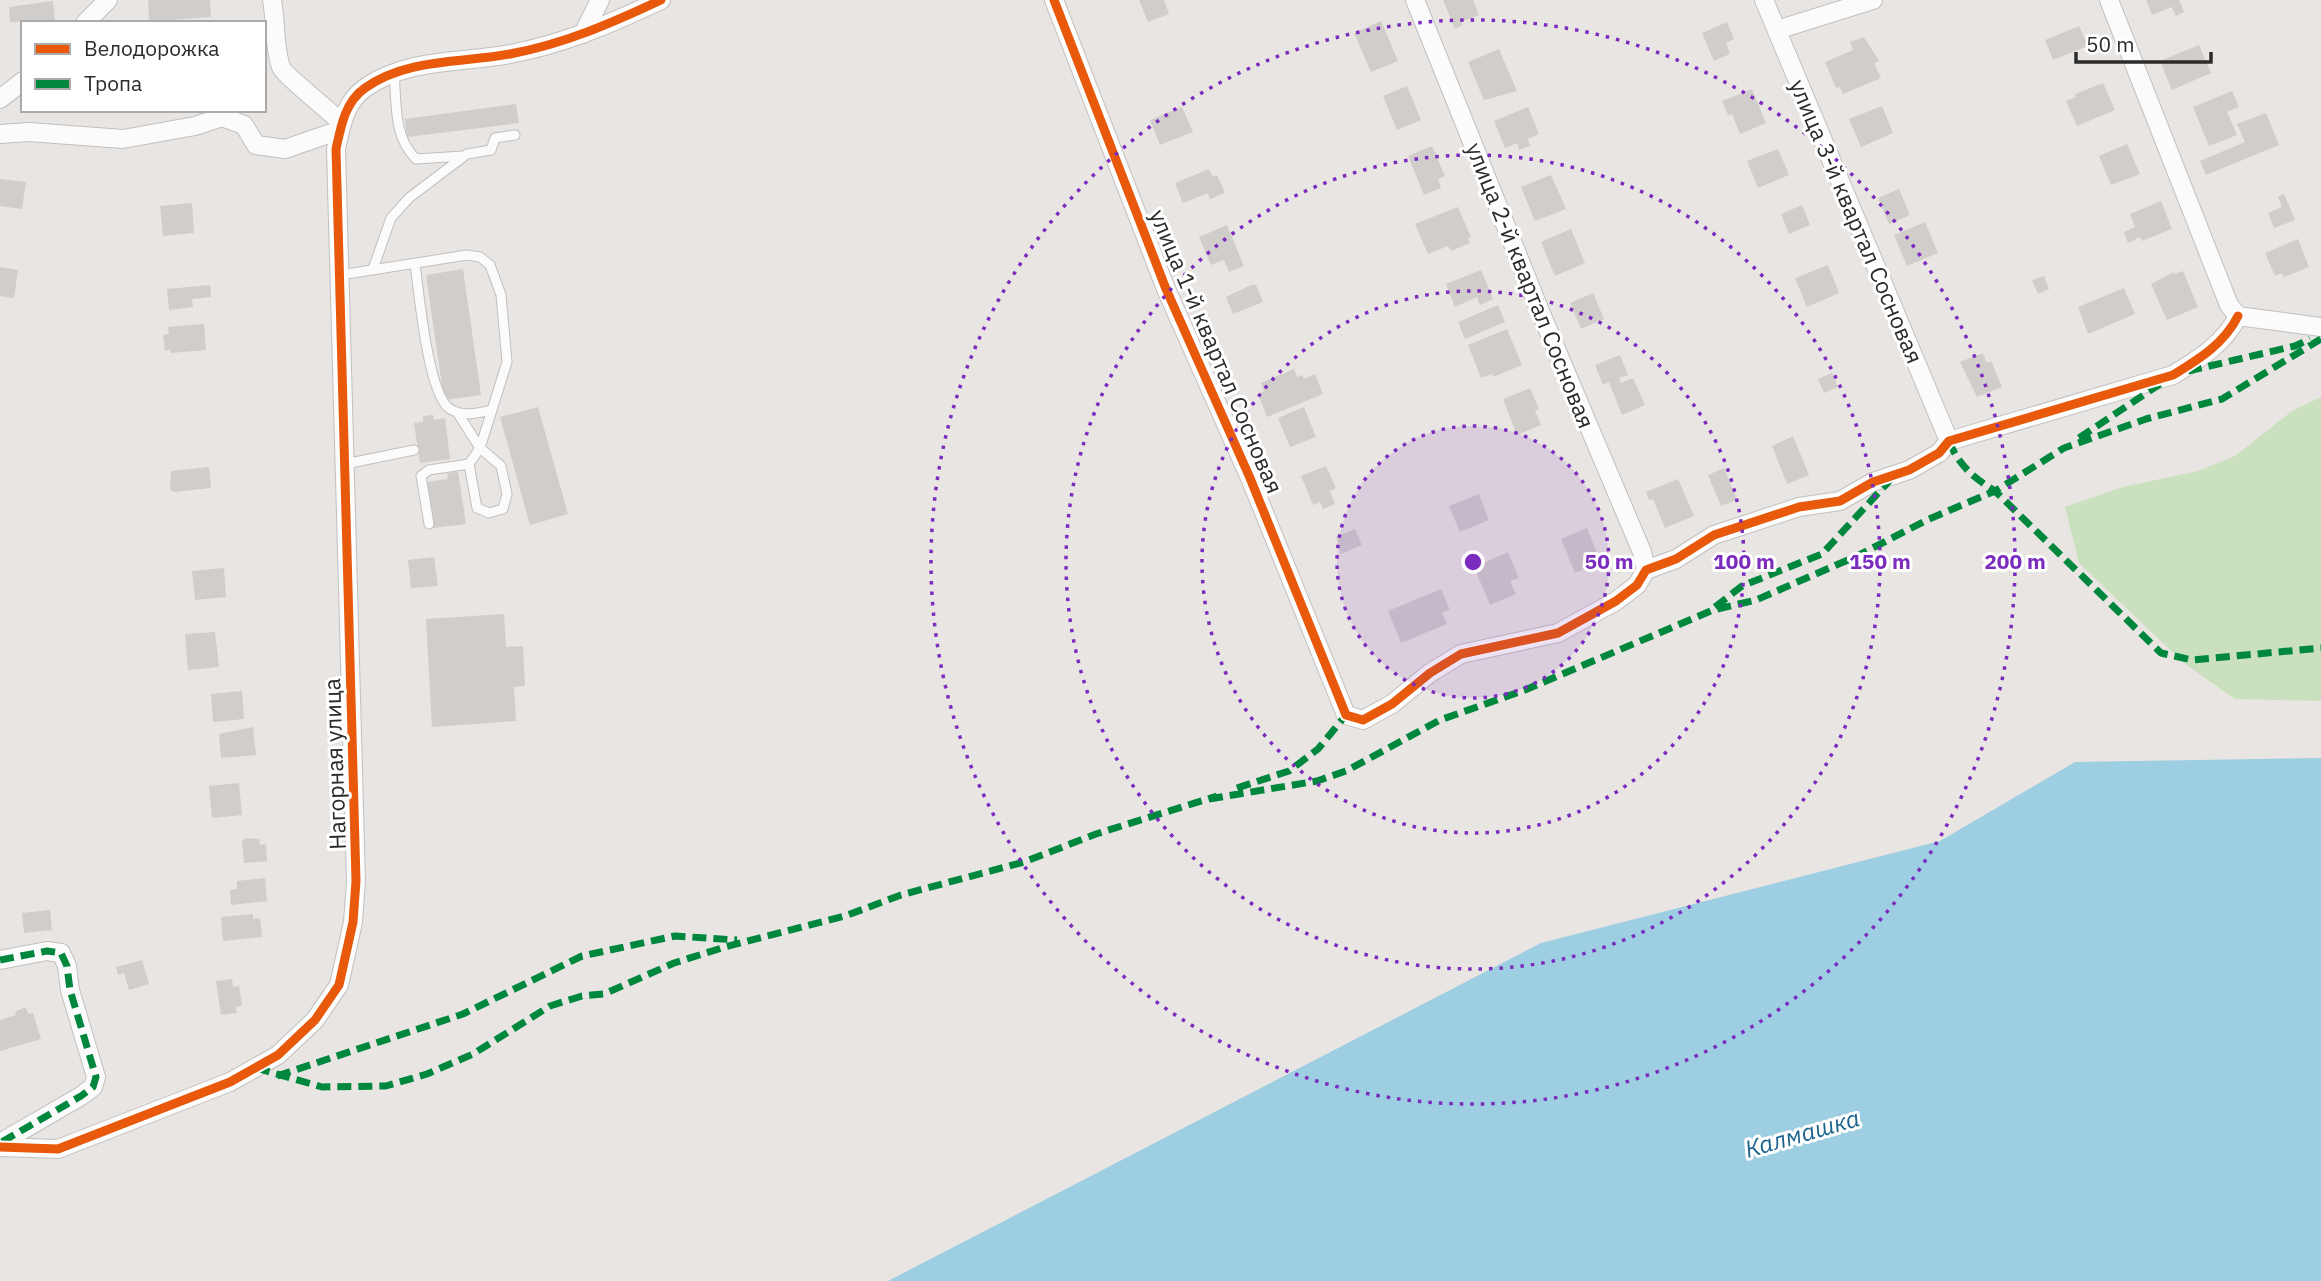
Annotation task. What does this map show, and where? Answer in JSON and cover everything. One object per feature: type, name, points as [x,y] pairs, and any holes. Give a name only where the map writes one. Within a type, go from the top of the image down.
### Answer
[{"type":"street","points":[[87,21],[108,0]]},
{"type":"street","points":[[272,0],[281,66],[288,77],[304,87],[341,127]]},
{"type":"street","points":[[583,34],[600,0]]},
{"type":"street","points":[[341,127],[344,112],[365,88],[394,74],[422,65],[509,55],[583,34],[661,0]]},
{"type":"street","name":"улица 1-й квартал Сосновая","points":[[1054,0],[1166,289],[1250,478],[1346,715],[1363,720],[1392,704],[1430,673],[1461,653],[1558,633],[1616,601],[1637,585],[1646,570]]},
{"type":"street","name":"улица 2-й квартал Сосновая","points":[[1415,0],[1540,312],[1642,552],[1646,570]]},
{"type":"street","name":"улица 3-й квартал Сосновая","points":[[1764,0],[1949,442]]},
{"type":"street","points":[[1777,30],[1873,0]]},
{"type":"street","points":[[2109,0],[2229,305],[2238,316],[2321,327]]},
{"type":"street","points":[[0,99],[21,83]]},
{"type":"street","points":[[0,134],[29,132],[123,139],[195,126],[222,117],[244,125],[256,145],[285,149],[341,127]]},
{"type":"street","name":"Нагорная улица","points":[[0,1145],[58,1149],[230,1082],[278,1055],[315,1020],[339,985],[353,922],[356,881],[337,149],[341,127]]},
{"type":"street","points":[[1646,570],[1676,559],[1714,535],[1754,520],[1799,507],[1840,501],[1873,482],[1909,470],[1939,453],[1949,442],[2173,375],[2229,334],[2238,316]]},
{"type":"street","points":[[0,960],[47,951],[61,953],[67,966],[70,989],[96,1077],[93,1087],[81,1096],[0,1145]]},
{"type":"lane","points":[[394,74],[398,134],[407,151],[416,159],[465,156],[491,150],[495,138],[515,135]]},
{"type":"lane","points":[[373,269],[391,218],[409,198],[465,156]]},
{"type":"lane","points":[[340,275],[467,255],[480,257],[490,265],[501,295],[507,362],[480,448],[469,464],[477,508],[489,513],[503,509],[507,494],[501,466],[480,448],[457,412]]},
{"type":"lane","points":[[415,264],[431,370],[440,400],[457,412],[467,415],[492,410]]},
{"type":"lane","points":[[345,464],[414,450]]},
{"type":"lane","points":[[429,524],[421,476],[429,470],[469,464]]},
{"type":"green space","points":[[2321,397],[2321,701],[2235,699],[2185,664],[2079,563],[2065,507],[2123,487],[2198,471],[2235,456],[2292,411]]},
{"type":"water","name":"Калмашка","points":[[2321,758],[2321,1281],[888,1281],[1541,943],[1940,841],[2075,762]]},
{"type":"building","points":[[148,0],[210,0],[211,17],[149,21]]},
{"type":"building","points":[[1139,0],[1164,0],[1169,14],[1148,22]]},
{"type":"building","points":[[1443,0],[1473,0],[1479,15],[1461,22],[1463,25],[1455,29]]},
{"type":"building","points":[[2146,0],[2179,0],[2184,12],[2176,16],[2172,7],[2152,15]]},
{"type":"building","points":[[53,1],[55,21],[10,22],[9,7]]},
{"type":"building","points":[[1381,21],[1398,61],[1371,72],[1354,33]]},
{"type":"building","points":[[1727,22],[1734,39],[1726,43],[1730,54],[1714,61],[1702,33]]},
{"type":"building","points":[[2079,26],[2088,46],[2053,60],[2045,40]]},
{"type":"building","points":[[1864,37],[1879,61],[1874,63],[1881,78],[1843,94],[1840,87],[1836,88],[1825,62],[1853,50],[1850,42]]},
{"type":"building","points":[[2199,45],[2211,73],[2172,90],[2160,61]]},
{"type":"building","points":[[1499,49],[1517,91],[1484,100],[1468,62]]},
{"type":"building","points":[[2103,83],[2115,110],[2077,126],[2066,101],[2076,97],[2075,94]]},
{"type":"building","points":[[1407,86],[1421,120],[1397,130],[1383,96]]},
{"type":"building","points":[[1752,89],[1766,123],[1740,134],[1732,114],[1728,115],[1722,101]]},
{"type":"building","points":[[2232,91],[2239,107],[2227,112],[2237,135],[2209,146],[2193,107]]},
{"type":"building","points":[[516,104],[519,123],[407,137],[405,119]]},
{"type":"building","points":[[1882,106],[1893,133],[1861,147],[1849,119]]},
{"type":"building","points":[[1182,107],[1193,132],[1160,145],[1150,120]]},
{"type":"building","points":[[1528,107],[1539,134],[1528,139],[1530,146],[1519,150],[1517,143],[1505,148],[1494,121]]},
{"type":"building","points":[[2266,113],[2279,145],[2206,175],[2200,161],[2245,142],[2237,124]]},
{"type":"building","points":[[2127,144],[2140,174],[2111,185],[2099,156]]},
{"type":"building","points":[[1432,146],[1445,176],[1438,179],[1441,188],[1424,195],[1408,156]]},
{"type":"building","points":[[1778,149],[1789,175],[1758,188],[1747,161]]},
{"type":"building","points":[[1209,169],[1213,177],[1217,175],[1225,193],[1210,199],[1208,193],[1183,203],[1175,183]]},
{"type":"building","points":[[1551,175],[1566,209],[1535,221],[1521,187]]},
{"type":"building","points":[[0,179],[26,182],[22,209],[0,206]]},
{"type":"building","points":[[1899,189],[1910,215],[1889,224],[1878,198]]},
{"type":"building","points":[[2284,194],[2295,220],[2274,228],[2268,213],[2282,207],[2278,197]]},
{"type":"building","points":[[2161,201],[2172,229],[2142,241],[2140,237],[2128,243],[2124,232],[2135,227],[2130,214]]},
{"type":"building","points":[[192,203],[194,233],[163,236],[160,206]]},
{"type":"building","points":[[1802,205],[1810,225],[1789,234],[1781,214]]},
{"type":"building","points":[[1458,207],[1471,237],[1468,238],[1470,243],[1451,251],[1448,246],[1428,254],[1415,224]]},
{"type":"building","points":[[1925,222],[1938,253],[1907,266],[1894,235]]},
{"type":"building","points":[[1227,225],[1244,266],[1229,272],[1224,260],[1211,265],[1199,237]]},
{"type":"building","points":[[1571,229],[1585,263],[1555,276],[1541,242]]},
{"type":"building","points":[[2298,239],[2309,267],[2284,277],[2282,273],[2275,276],[2265,253]]},
{"type":"building","points":[[1828,265],[1839,293],[1807,307],[1795,278]]},
{"type":"building","points":[[0,267],[18,270],[14,298],[0,296]]},
{"type":"building","points":[[463,269],[481,395],[444,400],[426,275]]},
{"type":"building","points":[[1481,270],[1493,299],[1480,305],[1477,297],[1455,307],[1446,284]]},
{"type":"building","points":[[2183,271],[2198,307],[2167,320],[2151,284],[2174,272]]},
{"type":"building","points":[[2044,276],[2049,289],[2038,294],[2032,280]]},
{"type":"building","points":[[210,285],[211,297],[192,299],[193,307],[169,310],[167,289]]},
{"type":"building","points":[[1256,285],[1263,302],[1233,314],[1226,297]]},
{"type":"building","points":[[2124,288],[2135,314],[2088,334],[2078,307]]},
{"type":"building","points":[[1593,293],[1604,319],[1581,329],[1570,303]]},
{"type":"building","points":[[1498,305],[1505,322],[1465,339],[1458,322]]},
{"type":"building","points":[[204,324],[206,350],[171,353],[170,350],[165,350],[163,335],[169,334],[168,327]]},
{"type":"building","points":[[1507,329],[1522,365],[1493,377],[1492,374],[1481,378],[1468,345]]},
{"type":"building","points":[[1983,353],[1987,363],[1991,361],[2002,387],[1977,397],[1960,362]]},
{"type":"building","points":[[1620,355],[1628,375],[1619,378],[1621,383],[1633,378],[1645,405],[1622,415],[1609,382],[1603,385],[1595,365]]},
{"type":"building","points":[[1294,369],[1297,377],[1302,375],[1304,379],[1315,374],[1323,394],[1267,417],[1258,394],[1264,391],[1261,383]]},
{"type":"building","points":[[1832,373],[1838,387],[1824,393],[1818,379]]},
{"type":"building","points":[[1530,388],[1539,409],[1535,411],[1541,425],[1517,435],[1503,399]]},
{"type":"building","points":[[538,407],[568,514],[530,525],[500,417]]},
{"type":"building","points":[[1304,407],[1316,437],[1290,447],[1278,418]]},
{"type":"building","points":[[433,415],[434,420],[445,418],[450,459],[420,463],[414,423],[423,422],[423,416]]},
{"type":"building","points":[[1793,436],[1809,475],[1787,484],[1772,446]]},
{"type":"building","points":[[1326,466],[1336,488],[1330,491],[1335,504],[1323,509],[1320,502],[1313,505],[1301,476]]},
{"type":"building","points":[[209,467],[211,488],[173,492],[170,489],[171,471]]},
{"type":"building","points":[[1724,468],[1737,500],[1721,506],[1708,475]]},
{"type":"building","points":[[458,472],[466,524],[433,528],[427,482],[448,479],[447,473]]},
{"type":"building","points":[[1678,479],[1694,516],[1665,528],[1653,499],[1649,500],[1646,492]]},
{"type":"building","points":[[1479,494],[1489,520],[1460,532],[1449,506]]},
{"type":"building","points":[[1587,528],[1601,562],[1575,573],[1561,539]]},
{"type":"building","points":[[1355,529],[1362,545],[1341,554],[1336,537]]},
{"type":"building","points":[[1508,552],[1519,578],[1510,581],[1516,594],[1490,605],[1474,567]]},
{"type":"building","points":[[434,557],[438,586],[411,588],[408,560]]},
{"type":"building","points":[[224,568],[226,597],[195,600],[192,571]]},
{"type":"building","points":[[1441,589],[1450,610],[1442,612],[1447,624],[1401,643],[1388,611]]},
{"type":"building","points":[[504,614],[506,647],[523,646],[525,686],[514,687],[516,721],[432,727],[426,619]]},
{"type":"building","points":[[215,632],[219,667],[188,670],[185,634]]},
{"type":"building","points":[[242,691],[244,719],[213,722],[211,694]]},
{"type":"building","points":[[253,727],[256,755],[221,758],[219,734]]},
{"type":"building","points":[[239,783],[242,815],[212,818],[209,786]]},
{"type":"building","points":[[246,838],[259,839],[260,845],[266,844],[267,861],[244,863],[242,841]]},
{"type":"building","points":[[265,878],[267,901],[231,905],[230,890],[237,889],[237,881]]},
{"type":"building","points":[[50,910],[52,930],[24,933],[22,913]]},
{"type":"building","points":[[253,914],[253,919],[260,918],[262,937],[223,941],[221,917]]},
{"type":"building","points":[[142,960],[149,984],[129,990],[124,973],[118,975],[116,967]]},
{"type":"building","points":[[232,979],[233,987],[239,986],[242,1006],[236,1007],[237,1013],[221,1015],[216,981]]},
{"type":"building","points":[[25,1007],[29,1014],[33,1013],[41,1039],[0,1051],[0,1020],[16,1015],[15,1012]]},
{"type":"marked path","points":[[2188,371],[2295,346],[2310,339]]},
{"type":"marked path","points":[[1209,799],[1317,781],[1346,771],[1440,720],[1525,690],[1713,610],[1756,600],[1857,556],[1927,520],[1995,491],[2064,448],[2146,419],[2222,399],[2321,339]]},
{"type":"marked path","points":[[2079,438],[2160,384]]},
{"type":"marked path","points":[[1949,441],[1968,470],[1995,491],[2161,653],[2192,660],[2321,648]]},
{"type":"marked path","points":[[1715,607],[1742,586],[1822,554],[1892,478]]},
{"type":"marked path","points":[[1237,788],[1289,771],[1318,749],[1346,715]]},
{"type":"marked path","points":[[256,1068],[322,1087],[386,1086],[427,1074],[473,1054],[550,1006],[582,996],[604,994],[674,963],[725,947],[845,916],[901,895],[1024,862],[1096,834],[1217,796]]},
{"type":"marked path","points":[[277,1076],[463,1014],[582,956],[675,936],[737,940]]},
{"type":"marked path","points":[[0,960],[47,951],[61,953],[67,966],[70,990],[96,1077],[93,1087],[81,1096],[0,1143]]},
{"type":"cycle path","points":[[0,1147],[58,1149],[230,1082],[278,1055],[315,1020],[339,985],[353,922],[356,881],[336,149],[348,107],[365,88],[399,71],[436,63],[510,54],[549,45],[606,25],[661,0]]},
{"type":"cycle path","points":[[1054,0],[1166,289],[1250,478],[1346,715],[1363,720],[1392,704],[1430,673],[1461,654],[1558,633],[1616,601],[1637,585],[1646,570],[1676,559],[1714,535],[1799,507],[1840,501],[1873,482],[1909,470],[1939,453],[1949,441],[2173,375],[2218,343],[2238,316]]}]
